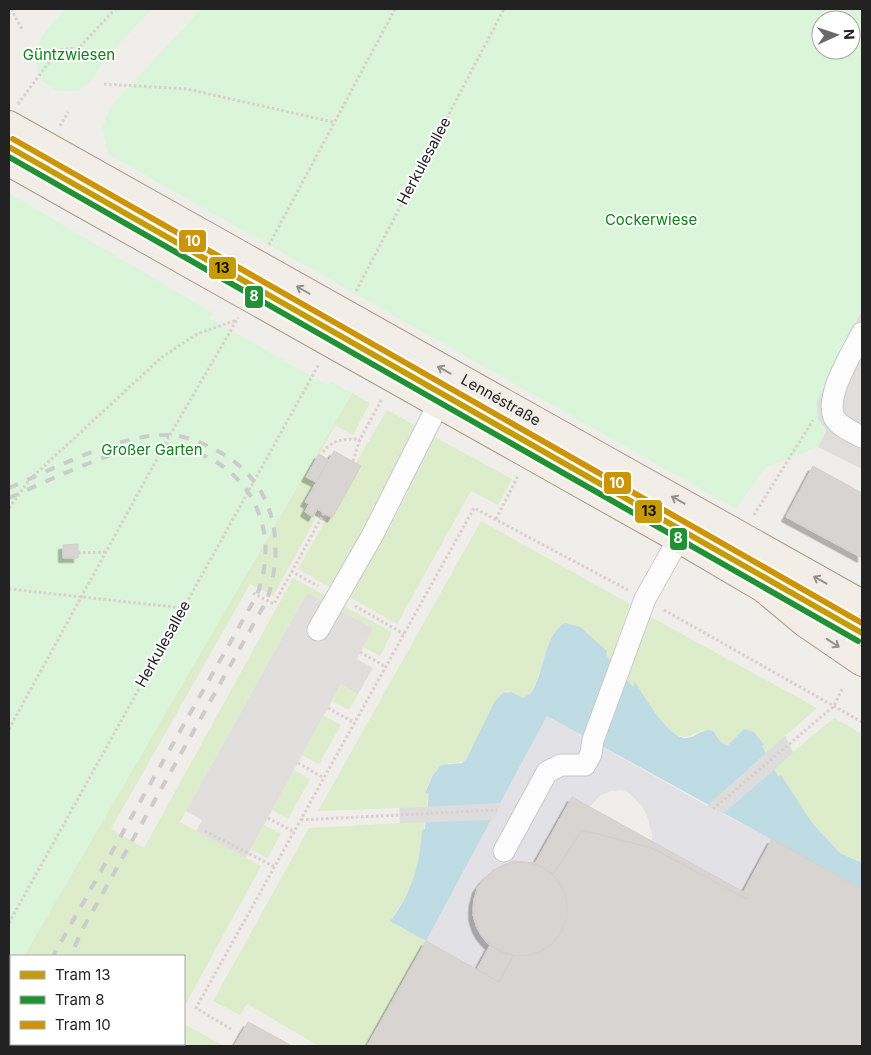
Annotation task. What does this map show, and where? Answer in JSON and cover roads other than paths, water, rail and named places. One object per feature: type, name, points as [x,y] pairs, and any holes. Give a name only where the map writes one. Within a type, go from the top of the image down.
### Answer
[{"type":"main road","name":"Lennéstraße","points":[[12,116],[340,312],[862,604]]},
{"type":"main road","points":[[9,163],[529,455],[763,589],[805,624],[862,663]]},
{"type":"street","points":[[862,333],[838,382],[832,404],[834,416],[840,424],[862,437]]},
{"type":"street","points":[[318,630],[372,536],[438,405]]},
{"type":"street","points":[[504,851],[547,772],[561,765],[585,765],[591,754],[593,740],[645,599],[678,540]]},
{"type":"water","points":[[565,623],[580,627],[607,651],[606,655],[633,687],[635,682],[663,723],[677,736],[688,738],[709,730],[713,731],[721,742],[727,746],[744,729],[754,732],[764,745],[762,746],[778,776],[781,775],[813,824],[840,853],[862,863],[862,889],[547,716],[426,941],[390,921],[398,911],[414,878],[422,830],[425,829],[429,794],[425,793],[433,775],[441,765],[462,763],[467,758],[495,701],[503,693],[511,692],[523,698],[531,693],[553,635]]},
{"type":"railway","points":[[9,488],[67,462],[109,446],[151,436],[170,435],[182,437],[216,450],[236,463],[252,478],[271,514],[275,535],[273,578],[267,600],[81,932],[71,955]]},
{"type":"railway","points":[[9,498],[109,456],[150,445],[172,446],[190,450],[207,457],[236,477],[253,500],[262,524],[266,547],[264,571],[257,595],[54,955]]},
{"type":"tram line","name":"10","points":[[13,139],[862,623]]},
{"type":"tram line","name":"13","points":[[9,147],[862,633]]},
{"type":"tram line","name":"8","points":[[9,157],[858,641]]},
{"type":"park label","name":"Güntzwiesen","points":[[69,55]]},
{"type":"park label","name":"Cockerwiese","points":[[651,220]]},
{"type":"park label","name":"Großer Garten","points":[[152,450]]}]
